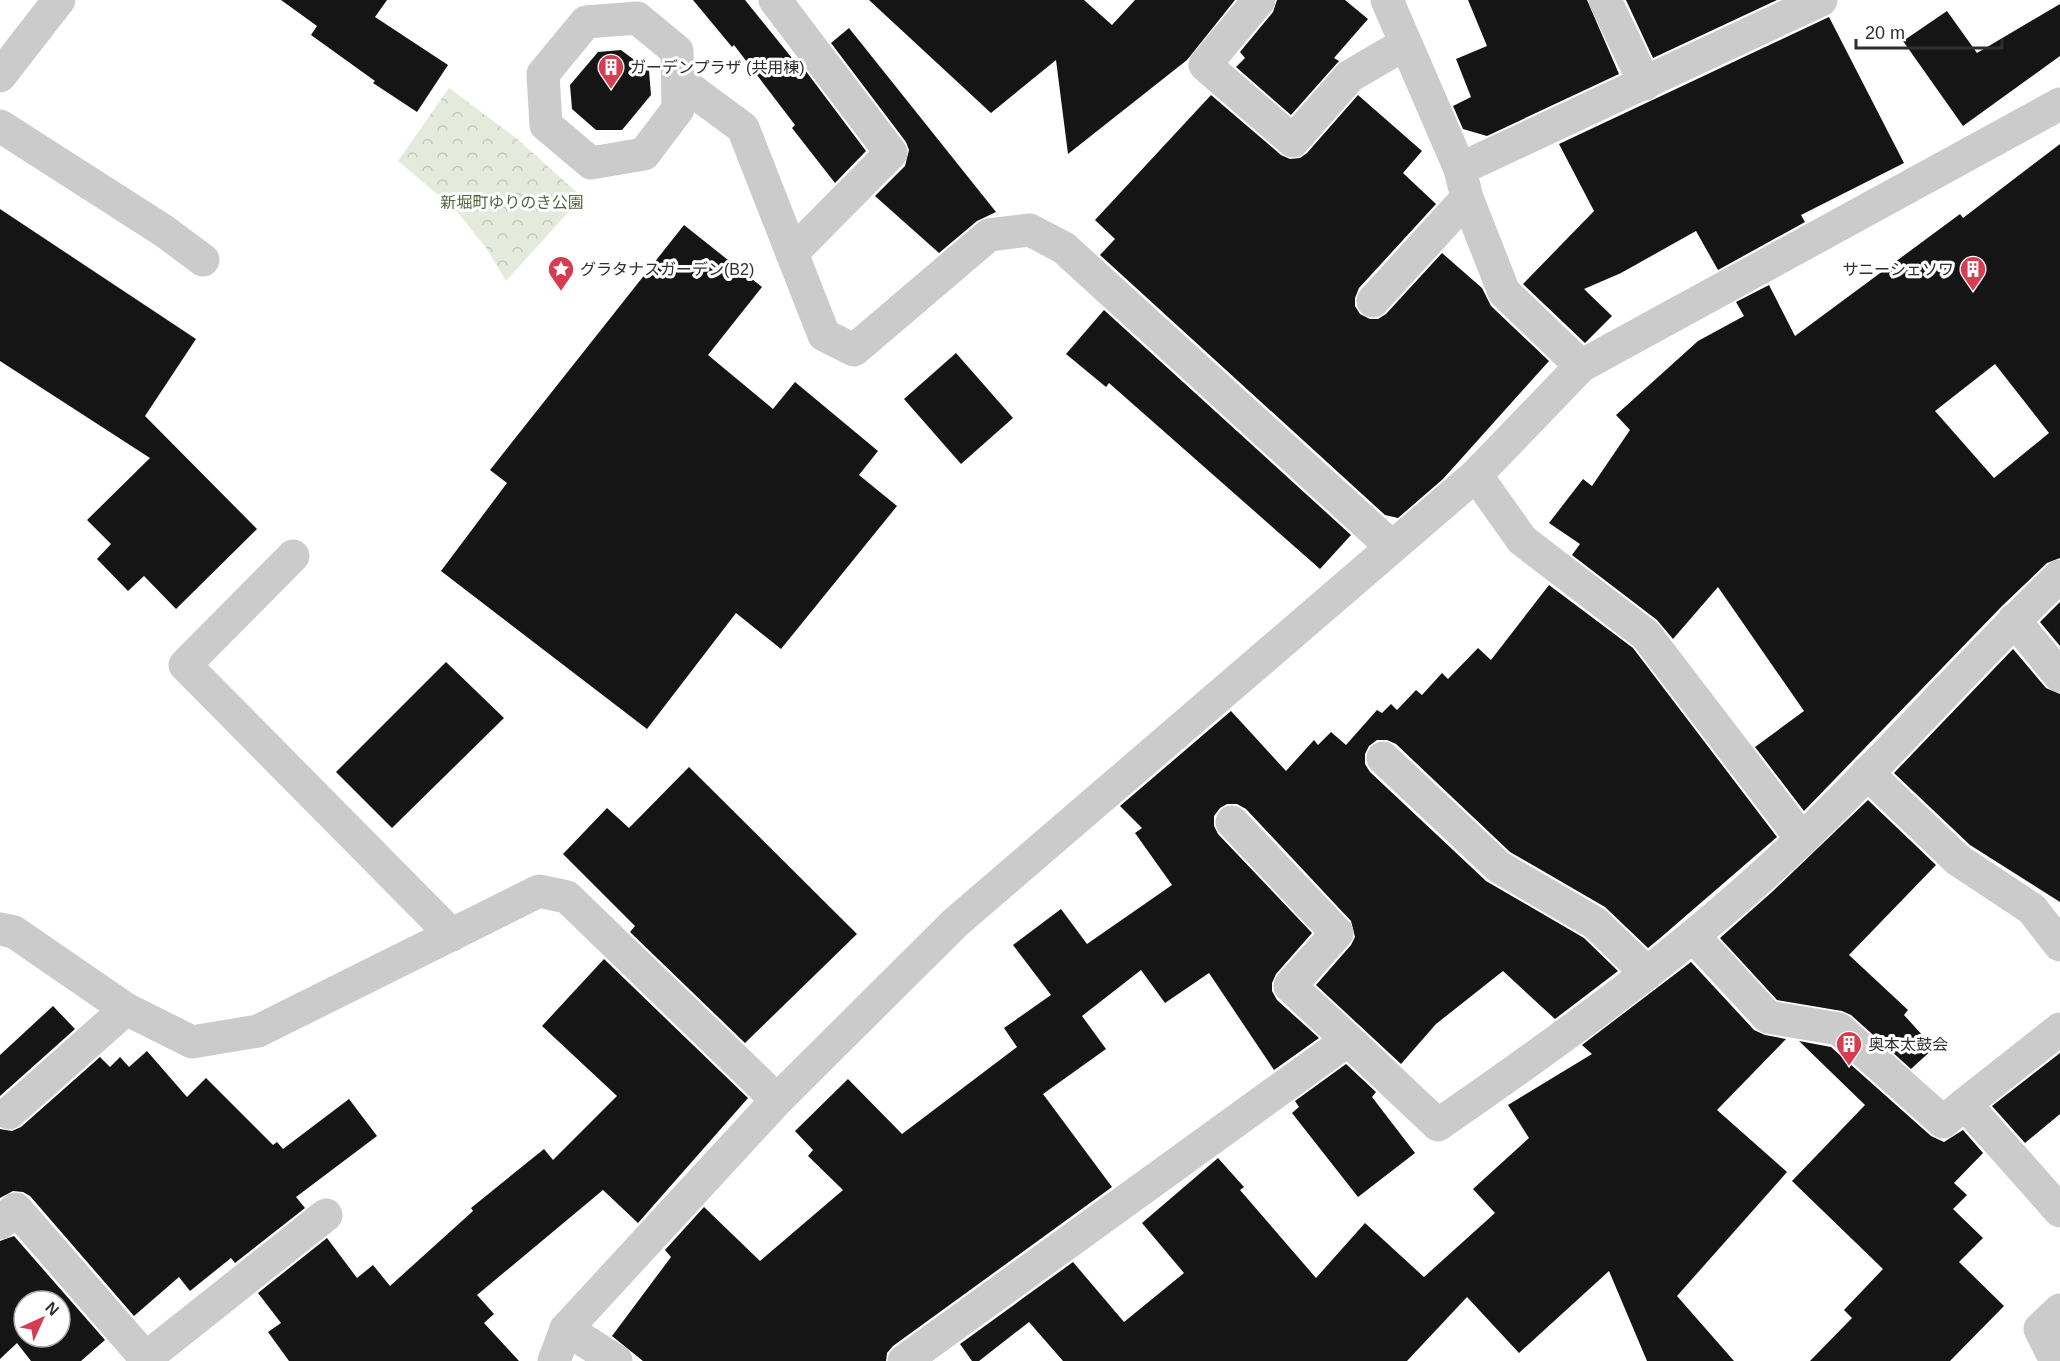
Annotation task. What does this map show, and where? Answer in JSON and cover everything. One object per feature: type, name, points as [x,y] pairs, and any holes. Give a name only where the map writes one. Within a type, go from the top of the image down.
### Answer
[{"type":"street","points":[[3,64],[58,0]]},
{"type":"street","points":[[775,0],[891,153],[792,253]]},
{"type":"street","points":[[1259,0],[1205,65],[1293,141],[1350,76],[1405,44]]},
{"type":"street","points":[[1387,0],[1464,183],[1504,292],[1581,366]]},
{"type":"street","points":[[1605,0],[1645,84]]},
{"type":"street","points":[[1373,301],[1464,183],[1645,84],[1821,0]]},
{"type":"street","points":[[637,18],[677,51],[678,80],[678,109],[644,154],[591,163],[546,125],[543,74],[586,22],[637,18]]},
{"type":"street","points":[[678,80],[742,128],[824,334],[854,350],[990,235],[1030,230],[1064,248],[1392,547]]},
{"type":"street","points":[[554,1361],[566,1329],[777,1100],[955,923],[1476,475],[1581,366],[2060,104]]},
{"type":"street","points":[[0,126],[164,231],[203,260]]},
{"type":"street","points":[[1476,475],[1522,540],[1646,635],[1802,839]]},
{"type":"street","points":[[293,556],[185,665],[452,935]]},
{"type":"street","points":[[1232,822],[1337,933],[1290,986],[1438,1125],[1557,1042],[1694,937],[1802,839],[2014,620],[2060,576]]},
{"type":"street","points":[[2014,620],[2060,676]]},
{"type":"street","points":[[1383,758],[1499,867],[1595,923],[1647,973]]},
{"type":"street","points":[[1867,772],[1958,860],[2032,909],[2060,945]]},
{"type":"street","points":[[0,929],[14,932],[126,1009],[192,1042],[258,1031],[539,891],[567,897],[777,1100]]},
{"type":"street","points":[[1694,937],[1768,1017],[1839,1029],[1942,1122],[2060,1029]]},
{"type":"street","points":[[9,1113],[126,1009]]},
{"type":"street","points":[[910,1359],[1348,1040]]},
{"type":"street","points":[[1965,1104],[2060,1211]]},
{"type":"street","points":[[0,1223],[16,1209],[147,1360],[326,1215]]},
{"type":"street","points":[[2056,1361],[2040,1329],[2060,1310]]},
{"type":"street","points":[[566,1329],[616,1361]]},
{"type":"green space","name":"新堀町ゆりのき公園","points":[[449,88],[516,138],[582,197],[506,281],[487,249],[455,209],[398,161]]},
{"type":"building","points":[[281,0],[387,0],[375,17],[448,65],[417,112],[373,83],[375,81],[311,35],[317,26]]},
{"type":"building","points":[[693,0],[745,0],[800,68],[802,66],[866,151],[835,183],[792,128],[795,125],[734,45],[732,47]]},
{"type":"building","points":[[869,0],[1084,0],[1112,25],[1135,0],[1235,0],[1187,60],[1068,154],[1056,60],[991,113]]},
{"type":"building","points":[[1277,0],[1345,0],[1368,19],[1334,58],[1339,61],[1291,115],[1236,67],[1245,58],[1240,52],[1273,12]]},
{"type":"building","points":[[1468,0],[1587,0],[1619,74],[1487,136],[1463,129],[1453,106],[1471,97],[1456,59],[1487,46]]},
{"type":"building","points":[[1626,0],[1777,0],[1653,58]]},
{"type":"building","points":[[2060,4],[2060,56],[1963,126],[1903,41],[1947,11],[1977,53]]},
{"type":"building","points":[[1829,17],[1904,163],[1801,215],[1805,222],[1718,270],[1696,231],[1621,273],[1584,289],[1612,316],[1585,343],[1523,284],[1594,211],[1559,144]]},
{"type":"building","points":[[849,28],[996,212],[977,221],[939,253],[875,196],[905,166],[909,150],[906,142],[831,43]]},
{"type":"building","name":"ガーデンプラザ (共用棟)","points":[[621,50],[649,71],[651,95],[622,130],[596,130],[572,109],[570,85],[598,52]]},
{"type":"building","points":[[1211,95],[1281,155],[1290,159],[1300,158],[1307,153],[1358,95],[1422,151],[1403,173],[1436,204],[1359,288],[1355,306],[1360,314],[1370,319],[1378,319],[1386,314],[1442,253],[1482,288],[1491,306],[1549,361],[1443,479],[1398,518],[1385,515],[1100,255],[1115,239],[1095,220]]},
{"type":"building","points":[[2060,144],[2060,558],[2047,563],[2002,606],[1804,811],[1755,747],[1804,711],[1718,587],[1673,639],[1657,620],[1572,555],[1580,544],[1549,523],[1583,479],[1592,486],[1630,430],[1616,415],[1698,341],[1744,316],[1736,302],[1769,285],[1795,336],[1960,214],[1963,218]],"holes":[[[1995,364],[2049,433],[1994,478],[1935,411]]]},
{"type":"building","points":[[0,209],[196,339],[145,416],[257,529],[176,609],[144,576],[128,591],[97,559],[111,544],[87,520],[150,458],[0,361]]},
{"type":"building","points":[[684,225],[762,287],[708,355],[773,409],[795,382],[878,451],[859,475],[897,506],[781,649],[736,613],[647,729],[441,571],[507,483],[490,470]]},
{"type":"building","points":[[1104,310],[1351,535],[1320,569],[1109,383],[1106,387],[1066,354]]},
{"type":"building","points":[[956,353],[1013,418],[961,464],[904,399]]},
{"type":"building","points":[[1549,585],[1633,648],[1777,837],[1648,948],[1605,907],[1510,852],[1396,744],[1387,740],[1377,740],[1369,746],[1365,754],[1365,764],[1370,772],[1486,881],[1584,938],[1618,971],[1555,1019],[1503,971],[1436,1024],[1401,1064],[1316,985],[1351,945],[1355,937],[1351,921],[1246,809],[1237,804],[1227,804],[1220,808],[1214,816],[1214,826],[1218,834],[1312,933],[1276,974],[1272,983],[1272,991],[1277,1000],[1319,1038],[1274,1070],[1209,973],[1165,1003],[1141,970],[1082,1016],[1106,1049],[1043,1094],[1112,1187],[893,1346],[887,1353],[886,1361],[643,1361],[612,1336],[671,1257],[665,1250],[704,1207],[760,1261],[843,1190],[808,1156],[813,1150],[795,1131],[848,1079],[902,1134],[1017,1047],[1004,1028],[1051,995],[1013,945],[1061,909],[1087,944],[1172,885],[1135,833],[1142,828],[1120,806],[1231,711],[1286,771],[1314,740],[1318,745],[1331,732],[1346,745],[1377,710],[1382,713],[1391,704],[1397,710],[1416,690],[1422,695],[1442,673],[1448,679],[1478,648],[1491,660]]},
{"type":"building","points":[[2060,602],[2060,646],[2040,622]]},
{"type":"building","points":[[2013,649],[2046,688],[2060,694],[2060,902],[1970,845],[1894,773]]},
{"type":"building","points":[[446,662],[504,718],[392,828],[336,772]]},
{"type":"building","points":[[689,767],[857,934],[745,1043],[630,932],[635,926],[563,854],[607,808],[629,828]]},
{"type":"building","points":[[1868,800],[1936,865],[1849,955],[1908,1010],[1904,1015],[1934,1048],[1911,1069],[1851,1015],[1842,1011],[1777,1000],[1720,938],[1772,892]]},
{"type":"building","points":[[604,959],[748,1098],[638,1223],[603,1190],[477,1295],[494,1314],[484,1323],[519,1361],[289,1361],[268,1332],[281,1323],[258,1293],[327,1238],[357,1278],[373,1265],[390,1286],[473,1211],[471,1208],[544,1149],[553,1160],[617,1096],[542,1026]]},
{"type":"building","points":[[1691,962],[1754,1030],[1765,1035],[1786,1039],[1717,1110],[1787,1172],[1677,1296],[1734,1361],[1647,1361],[1609,1271],[1519,1353],[1467,1297],[1407,1361],[1063,1361],[1029,1322],[979,1361],[972,1361],[960,1344],[1073,1262],[1124,1322],[1184,1273],[1142,1223],[1218,1158],[1244,1187],[1240,1190],[1316,1278],[1365,1223],[1424,1277],[1495,1213],[1473,1189],[1529,1138],[1508,1105],[1592,1054],[1582,1045]]},
{"type":"building","points":[[53,1006],[75,1029],[0,1096],[0,1055]]},
{"type":"building","points":[[1799,1041],[1831,1047],[1931,1136],[1944,1142],[1963,1130],[1983,1153],[1954,1183],[1967,1195],[1953,1209],[1983,1238],[1959,1262],[2004,1306],[1950,1361],[1810,1361],[1852,1318],[1844,1310],[1883,1269],[1792,1181],[1865,1105]]},
{"type":"building","points":[[147,1051],[187,1097],[206,1078],[273,1145],[277,1142],[283,1149],[349,1099],[377,1136],[296,1197],[305,1208],[235,1263],[231,1258],[190,1291],[179,1277],[134,1316],[30,1196],[23,1192],[13,1191],[0,1198],[0,1129],[12,1131],[21,1127],[100,1057],[110,1067],[120,1057],[129,1067]]},
{"type":"building","points":[[2060,1053],[2060,1114],[2025,1143],[1992,1106]]},
{"type":"building","points":[[1346,1064],[1376,1092],[1372,1097],[1415,1153],[1358,1197],[1292,1113],[1299,1107],[1295,1101]]},
{"type":"building","points":[[14,1236],[60,1289],[12,1289],[12,1348],[0,1359],[0,1241]]},
{"type":"building","points":[[72,1302],[105,1340],[81,1361],[31,1361],[22,1349],[72,1349]]},
{"type":"place","name":"ガーデンプラザ (共用棟)","points":[[611,90]]},
{"type":"place","name":"グラタナスガーデン(B2)","points":[[561,292]]},
{"type":"place","name":"サニーシェソワ","points":[[1973,292]]},
{"type":"place","name":"奥本太鼓会","points":[[1849,1067]]}]
